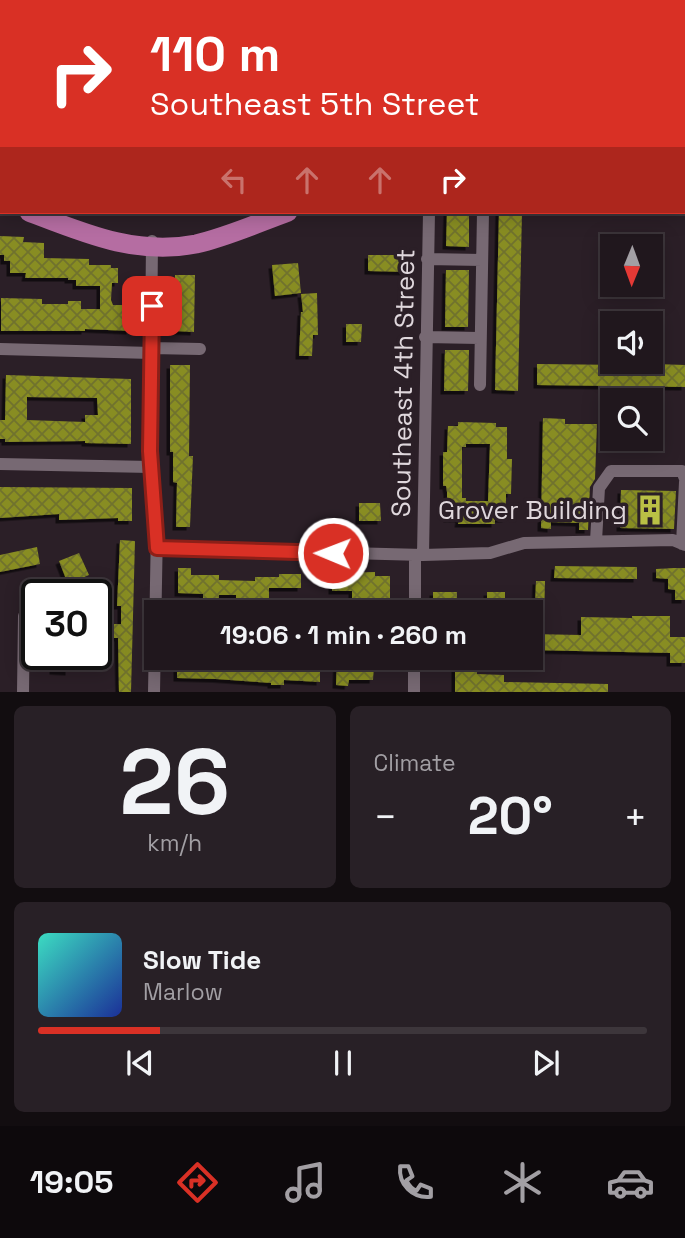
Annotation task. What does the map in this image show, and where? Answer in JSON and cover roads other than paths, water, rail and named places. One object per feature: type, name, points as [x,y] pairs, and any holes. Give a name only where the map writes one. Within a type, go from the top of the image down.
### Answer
[{"type":"main road","points":[[34,214],[102,240],[196,244],[282,214]]},
{"type":"main road","points":[[58,214],[104,231],[152,242],[206,231],[251,214]]},
{"type":"street","name":"Southeast 4th Street","points":[[416,600],[429,214]]},
{"type":"street","points":[[480,385],[483,214]]},
{"type":"street","points":[[152,242],[151,467],[157,548],[154,692]]},
{"type":"street","points":[[427,259],[482,260]]},
{"type":"street","points":[[425,337],[480,338]]},
{"type":"street","points":[[0,349],[200,349]]},
{"type":"street","points":[[0,464],[151,467]]},
{"type":"street","points":[[157,548],[419,555],[490,553],[524,543],[673,540],[683,544],[685,464]]},
{"type":"street","points":[[596,541],[599,488],[611,471],[682,471],[685,480]]},
{"type":"street","points":[[23,670],[23,692]]},
{"type":"street","points":[[414,670],[414,692]]},
{"type":"place","name":"Grover Building","points":[[650,510]]}]
